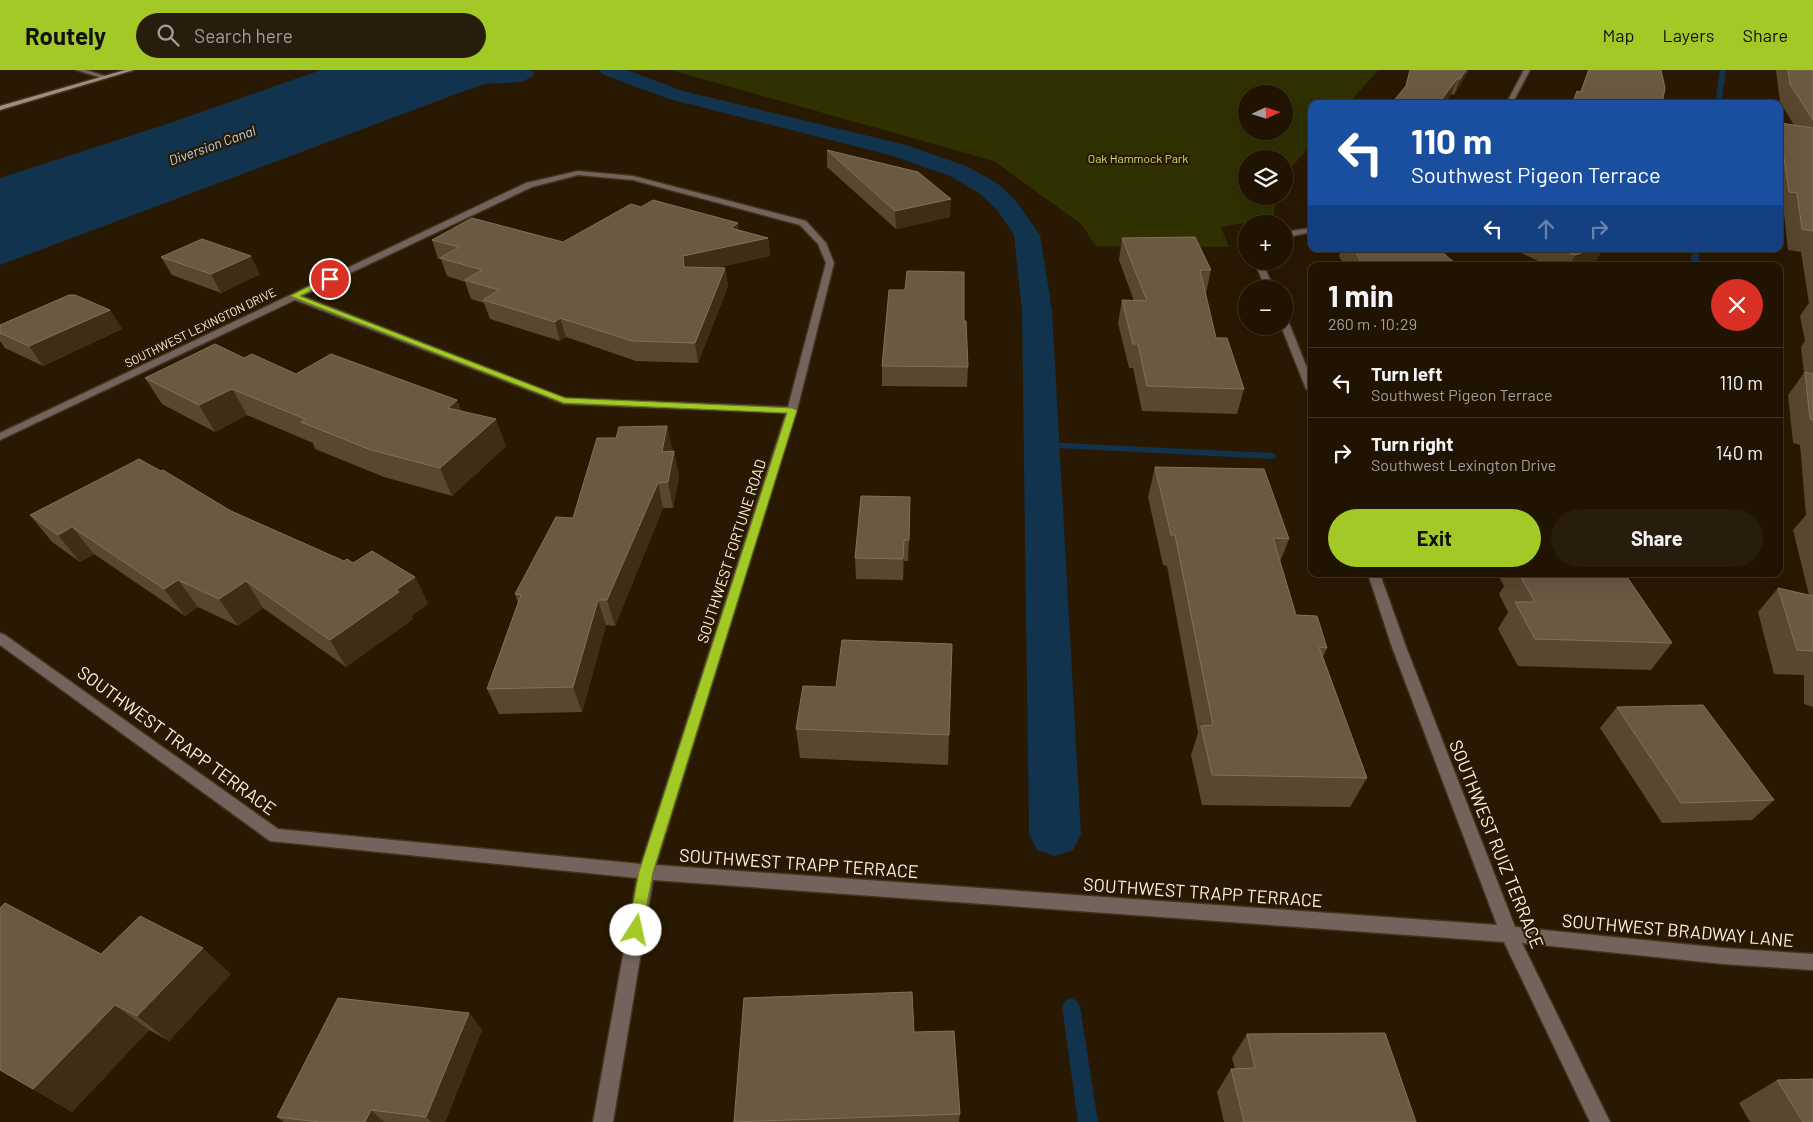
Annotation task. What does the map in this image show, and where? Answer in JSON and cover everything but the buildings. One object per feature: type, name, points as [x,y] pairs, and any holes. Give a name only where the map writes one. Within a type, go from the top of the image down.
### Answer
[{"type":"street","points":[[79,70],[105,77]]},
{"type":"street","points":[[0,108],[131,70]]},
{"type":"street","points":[[1511,100],[1527,70]]},
{"type":"street","name":"SOUTHWEST LEXINGTON DRIVE","points":[[0,437],[529,185],[578,173]]},
{"type":"street","name":"SOUTHWEST FORTUNE ROAD","points":[[578,173],[633,178],[803,222],[822,243],[830,263],[792,410],[646,872],[603,1122]]},
{"type":"street","points":[[1293,233],[1308,231]]},
{"type":"street","points":[[294,296],[564,400],[792,410]]},
{"type":"street","points":[[1289,335],[1308,382]]},
{"type":"street","name":"SOUTHWEST RUIZ TERRACE","points":[[1375,577],[1399,647],[1509,934],[1600,1122]]},
{"type":"street","name":"SOUTHWEST TRAPP TERRACE","points":[[0,638],[275,836],[646,872],[1509,934]]},
{"type":"street","name":"SOUTHWEST BRADWAY LANE","points":[[1509,934],[1723,956],[1813,962]]},
{"type":"green space","name":"Oak Hammock Park","points":[[671,70],[1378,70],[1352,100],[1308,100],[1308,148],[1293,166],[1293,150],[1238,150],[1238,205],[1275,205],[1274,215],[1238,215],[1238,224],[1221,227],[1229,247],[1096,246],[1081,224],[994,161]]},
{"type":"water","name":"Diversion Canal","points":[[321,70],[529,70],[535,72],[533,76],[522,82],[485,84],[459,93],[0,265],[0,178],[170,123]]},
{"type":"waterway","points":[[609,70],[676,95],[898,150],[958,171],[988,188],[1007,206],[1027,235],[1037,311],[1055,834]]},
{"type":"waterway","points":[[1719,100],[1723,70]]},
{"type":"waterway","points":[[1694,262],[1696,252]]},
{"type":"waterway","points":[[1042,445],[1272,456]]},
{"type":"waterway","points":[[1071,1007],[1088,1122]]},
{"type":"route","points":[[330,279],[294,296],[564,400],[792,410],[646,872],[636,930]]}]
